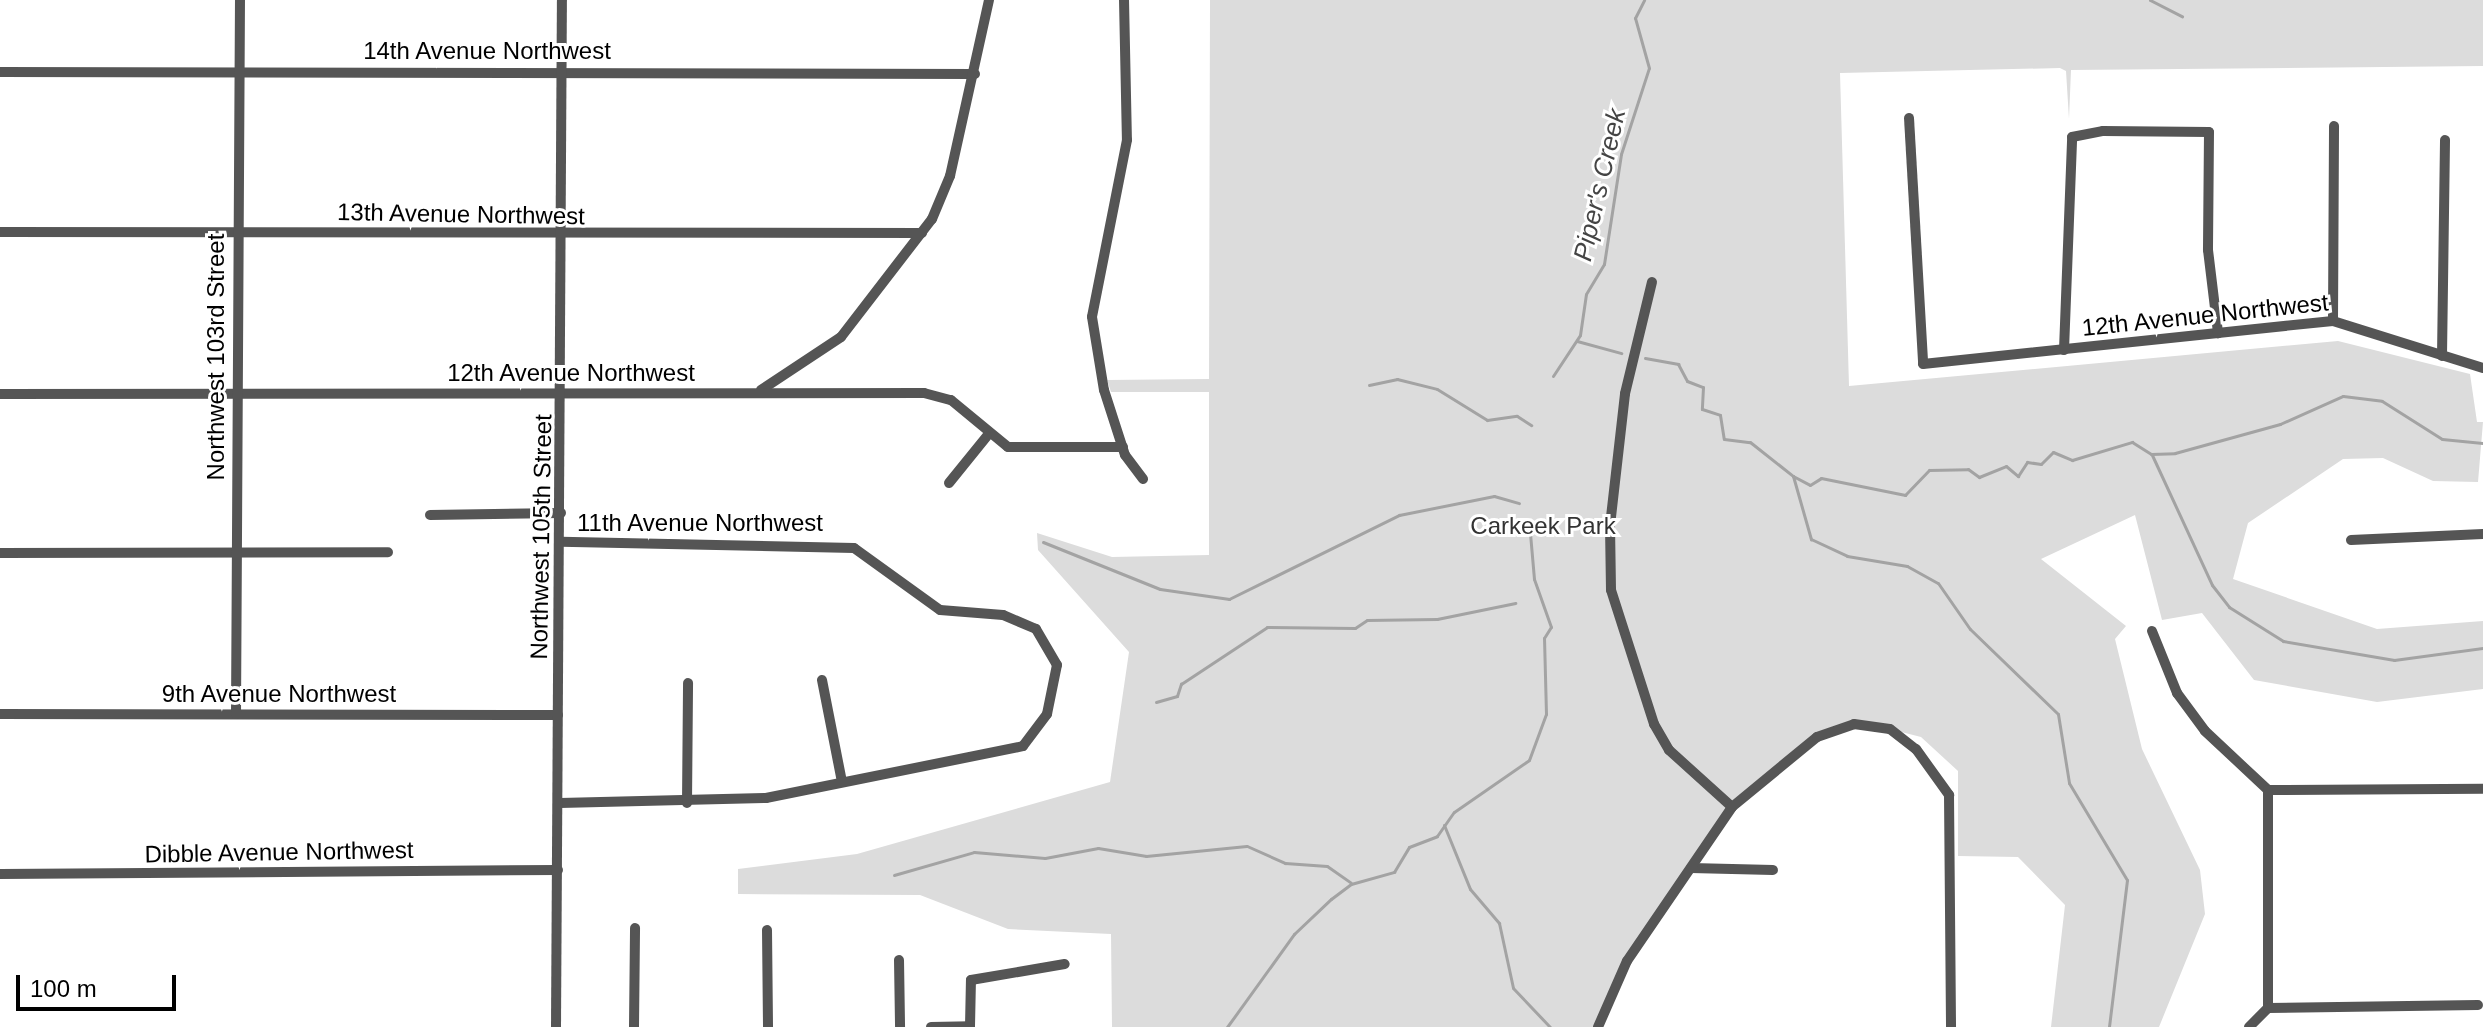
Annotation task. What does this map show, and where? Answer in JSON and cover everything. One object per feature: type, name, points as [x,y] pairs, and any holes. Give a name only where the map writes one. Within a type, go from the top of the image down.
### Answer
[{"type":"street","name":"Northwest 103rd Street","points":[[236,714],[235,231],[236,71],[240,0]]},
{"type":"street","name":"Northwest 105th Street","points":[[556,1027],[560,803],[562,0]]},
{"type":"street","points":[[760,391],[831,347],[922,233],[946,189],[975,74],[989,0]]},
{"type":"street","points":[[1124,0],[1127,140],[1092,317],[1123,447],[1143,479]]},
{"type":"street","name":"14th Avenue Northwest","points":[[0,72],[975,74]]},
{"type":"street","name":"12th Avenue Northwest","points":[[1909,118],[1923,364],[2333,321],[2483,368]]},
{"type":"street","points":[[2333,321],[2334,126]]},
{"type":"street","points":[[2064,350],[2072,137],[2209,132],[2208,250],[2218,333]]},
{"type":"street","points":[[2442,356],[2445,140]]},
{"type":"street","name":"13th Avenue Northwest","points":[[0,232],[235,231],[562,236],[922,233]]},
{"type":"street","points":[[1652,282],[1625,394],[1610,526],[1611,590],[1654,724],[1669,750],[1732,807]]},
{"type":"street","name":"12th Avenue Northwest","points":[[0,394],[760,391],[934,394],[951,400],[987,436],[1017,448],[1123,447]]},
{"type":"street","points":[[949,483],[987,436]]},
{"type":"street","name":"11th Avenue Northwest","points":[[430,515],[561,513]]},
{"type":"street","points":[[2351,540],[2483,534]]},
{"type":"street","name":"11th Avenue Northwest","points":[[561,542],[854,548],[940,610],[1003,615],[1036,629],[1057,665],[1054,689],[1023,746],[842,782]]},
{"type":"street","points":[[0,553],[388,552]]},
{"type":"street","points":[[2152,631],[2177,693],[2205,731],[2268,790],[2483,789]]},
{"type":"street","points":[[560,803],[687,803],[766,798],[842,782],[822,680]]},
{"type":"street","points":[[687,803],[688,683]]},
{"type":"street","name":"9th Avenue Northwest","points":[[0,714],[558,715]]},
{"type":"street","points":[[1598,1027],[1627,961],[1732,807],[1789,757],[1844,725],[1890,729],[1924,756],[1952,814],[1951,1027]]},
{"type":"street","points":[[2268,790],[2268,1008]]},
{"type":"street","points":[[1691,868],[1773,870]]},
{"type":"street","name":"Dibble Avenue Northwest","points":[[0,874],[558,870]]},
{"type":"street","points":[[634,1027],[635,928]]},
{"type":"street","points":[[767,930],[768,1027]]},
{"type":"street","points":[[899,960],[900,1027]]},
{"type":"street","points":[[931,1027],[970,1026],[971,980],[1065,964]]},
{"type":"street","points":[[2249,1027],[2268,1008],[2481,1006]]},
{"type":"green space","name":"Carkeek Park","points":[[1210,0],[2483,0],[2483,66],[2071,70],[2069,119],[2066,71],[2060,68],[1840,73],[1849,386],[2338,341],[2470,374],[2477,422],[2483,422],[2478,482],[2433,481],[2383,458],[2343,459],[2248,523],[2233,579],[2377,629],[2483,621],[2483,689],[2377,702],[2254,680],[2202,613],[2162,620],[2135,515],[2041,559],[2126,626],[2115,639],[2142,749],[2200,870],[2205,914],[2159,1027],[2051,1027],[2065,905],[2018,857],[1958,856],[1958,771],[1921,737],[1878,726],[1829,730],[1732,807],[1627,961],[1598,1027],[1112,1027],[1111,934],[1008,929],[920,895],[738,894],[738,869],[857,854],[1110,782],[1129,652],[1038,550],[1037,533],[1112,557],[1209,555],[1209,392],[1111,392],[1107,380],[1209,379]]},
{"type":"waterway","name":"Piper's Creek","points":[[1553,376],[1580,335],[1586,294],[1604,264],[1621,154],[1649,68],[1635,18],[1644,0]]},
{"type":"waterway","points":[[2150,0],[2182,16]]},
{"type":"waterway","points":[[1577,341],[1621,353]]},
{"type":"waterway","points":[[1645,358],[1678,364],[1687,381],[1703,387],[1702,409],[1720,415],[1724,439],[1750,442],[1793,476],[1811,539],[1847,556],[1907,566],[1938,583],[1970,629],[2058,714],[2069,783],[2127,880],[2109,1027]]},
{"type":"waterway","points":[[1369,385],[1397,379],[1437,389],[1487,420],[1517,416],[1531,425]]},
{"type":"waterway","points":[[1793,476],[1810,485],[1821,478],[1905,495],[1929,470],[1968,469],[1979,477],[2006,466],[2018,476],[2027,462],[2041,464],[2053,452],[2072,460],[2132,442],[2151,454],[2175,453],[2280,424],[2343,396],[2382,401],[2442,439],[2483,443]]},
{"type":"waterway","points":[[2152,455],[2212,585],[2229,607],[2283,641],[2394,660],[2483,648]]},
{"type":"waterway","points":[[1043,542],[1160,589],[1229,599],[1399,515],[1494,496],[1519,503]]},
{"type":"waterway","name":"Piper's Creek","points":[[1227,1027],[1294,934],[1331,899],[1351,884],[1394,872],[1409,847],[1437,836],[1454,812],[1529,760],[1546,714],[1544,638],[1551,627],[1534,579],[1530,533]]},
{"type":"waterway","points":[[1156,702],[1177,696],[1181,684],[1267,627],[1355,628],[1367,620],[1437,619],[1515,603]]},
{"type":"waterway","points":[[1444,825],[1470,889],[1499,923],[1513,988],[1550,1027]]},
{"type":"waterway","points":[[894,875],[974,852],[1045,858],[1098,848],[1146,856],[1247,846],[1285,863],[1327,866],[1351,883]]}]
